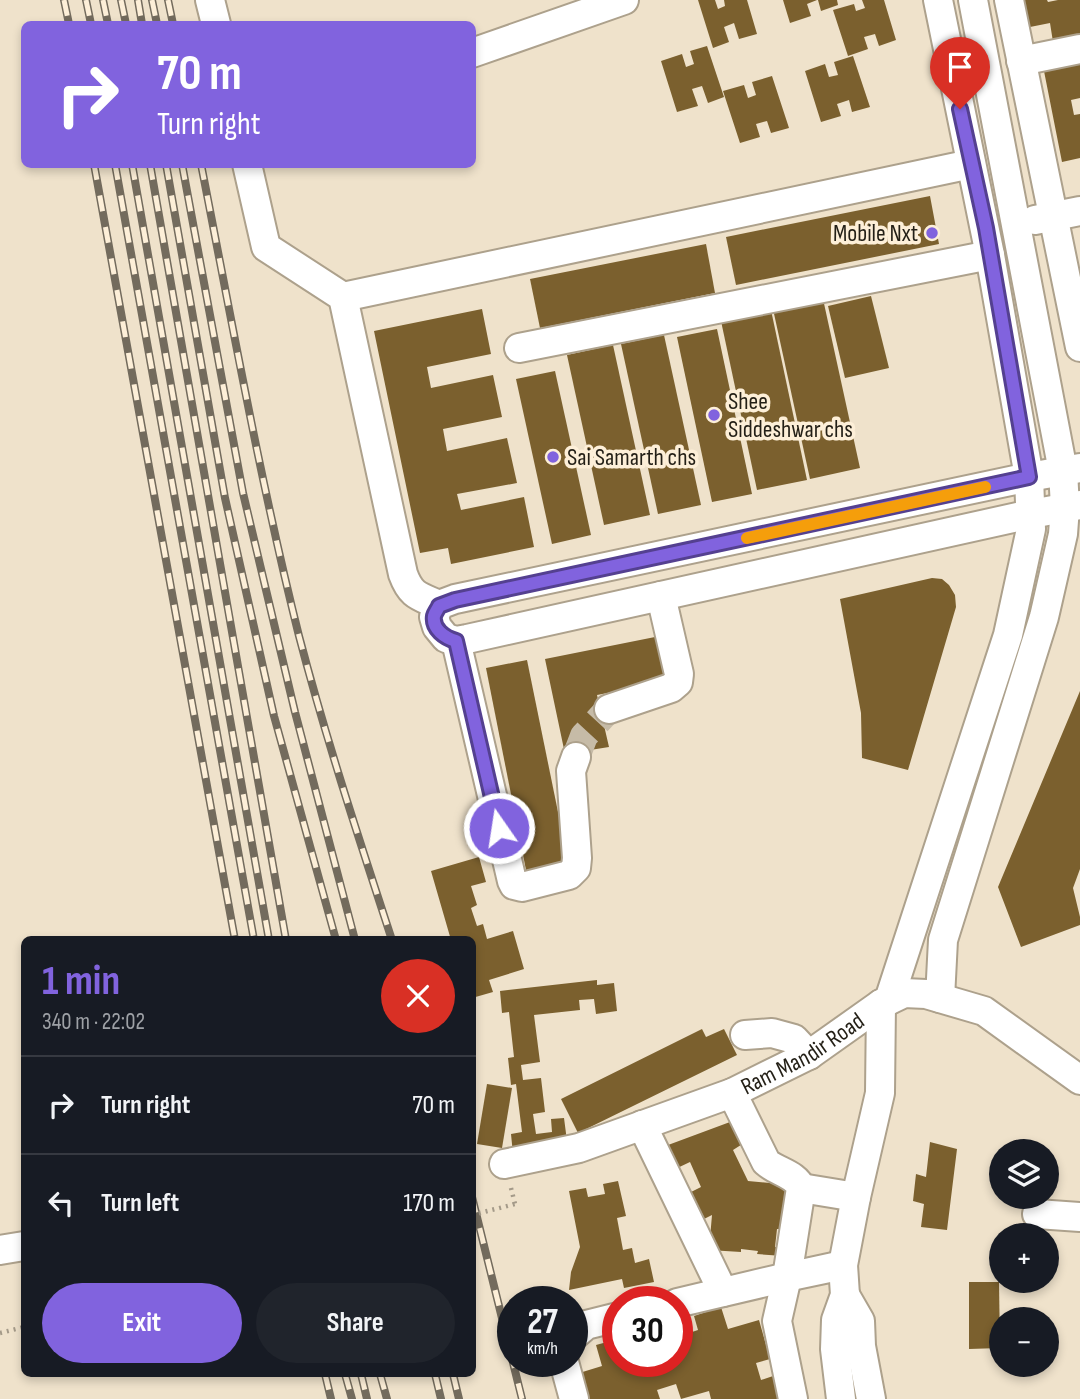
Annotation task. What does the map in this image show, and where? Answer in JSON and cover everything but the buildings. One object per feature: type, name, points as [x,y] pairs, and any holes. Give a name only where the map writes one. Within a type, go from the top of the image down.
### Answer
[{"type":"street","points":[[210,0],[215,21]]},
{"type":"street","points":[[476,53],[624,0]]},
{"type":"street","points":[[841,1399],[835,1349],[836,1320],[845,1295],[844,1265],[856,1197],[880,1093],[885,1002],[912,931],[1008,635],[1031,529],[1029,477],[988,242],[937,0]]},
{"type":"street","points":[[940,998],[943,940],[1044,617],[1072,506],[1072,470],[1016,223],[973,0]]},
{"type":"street","points":[[1009,0],[1021,61],[1067,214],[1080,347]]},
{"type":"street","points":[[1021,61],[1080,49]]},
{"type":"street","points":[[343,297],[971,164]]},
{"type":"street","points":[[248,168],[266,247],[343,297],[403,574],[408,588],[417,596],[439,606]]},
{"type":"street","points":[[519,348],[988,242],[1016,223],[1067,214]]},
{"type":"street","points":[[1072,470],[455,600],[439,606],[434,617],[437,628],[446,638],[456,641],[1072,506]]},
{"type":"street","points":[[836,519],[844,556]]},
{"type":"street","points":[[559,578],[569,616]]},
{"type":"street","points":[[609,709],[671,688],[678,682],[679,674],[661,596]]},
{"type":"street","points":[[456,641],[514,885],[522,887],[569,875],[576,868],[571,771],[576,757]]},
{"type":"street","points":[[912,931],[943,940]]},
{"type":"street","name":"Ram Mandir Road","points":[[504,1164],[579,1148],[642,1125],[730,1104],[809,1055],[885,1002],[904,993],[926,994],[984,1011],[1080,1080]]},
{"type":"street","points":[[745,1035],[772,1033],[794,1039],[809,1055]]},
{"type":"street","points":[[730,1104],[766,1162],[800,1182],[802,1188],[777,1321],[793,1399]]},
{"type":"street","points":[[642,1125],[723,1292]]},
{"type":"street","points":[[802,1188],[856,1197]]},
{"type":"street","points":[[1037,1214],[1080,1217]]},
{"type":"street","points":[[0,1250],[21,1246]]},
{"type":"street","points":[[693,1299],[844,1265]]},
{"type":"street","points":[[845,1295],[860,1321],[861,1346],[871,1399]]},
{"type":"street","points":[[568,1377],[574,1399]]},
{"type":"path","points":[[476,1214],[515,1204]]},
{"type":"path","points":[[0,1333],[21,1328]]},
{"type":"tunnel","points":[[576,757],[584,736],[609,709]]},
{"type":"railway","points":[[64,0],[68,21]]},
{"type":"railway","points":[[86,0],[90,21]]},
{"type":"railway","points":[[103,0],[107,21]]},
{"type":"railway","points":[[121,0],[125,21]]},
{"type":"railway","points":[[138,0],[142,21]]},
{"type":"railway","points":[[152,0],[156,21]]},
{"type":"railway","points":[[168,0],[172,21]]},
{"type":"railway","points":[[95,168],[234,936]]},
{"type":"railway","points":[[116,168],[253,936]]},
{"type":"railway","points":[[133,168],[268,936]]},
{"type":"railway","points":[[151,168],[285,936]]},
{"type":"railway","points":[[167,168],[225,498],[274,716],[335,936]]},
{"type":"railway","points":[[183,168],[243,493],[295,712],[354,936]]},
{"type":"railway","points":[[202,168],[259,460],[299,636],[355,827],[391,936]]},
{"type":"railway","points":[[476,1213],[522,1399]]},
{"type":"railway","points":[[326,1377],[331,1399]]},
{"type":"railway","points":[[346,1377],[352,1399]]},
{"type":"railway","points":[[362,1377],[367,1399]]},
{"type":"railway","points":[[381,1377],[387,1399]]},
{"type":"railway","points":[[436,1377],[441,1399]]},
{"type":"railway","points":[[454,1377],[459,1399]]},
{"type":"slow traffic","points":[[747,538],[985,487]]},
{"type":"place","name":"Mobile Nxt","points":[[932,233]]},
{"type":"place","name":"Shee Siddeshwar chs","points":[[714,415]]},
{"type":"place","name":"Sai Samarth chs","points":[[553,457]]},
{"type":"route","points":[[499,828],[456,641],[446,638],[437,628],[434,617],[439,606],[455,600],[1029,477],[986,228],[960,109]]}]
